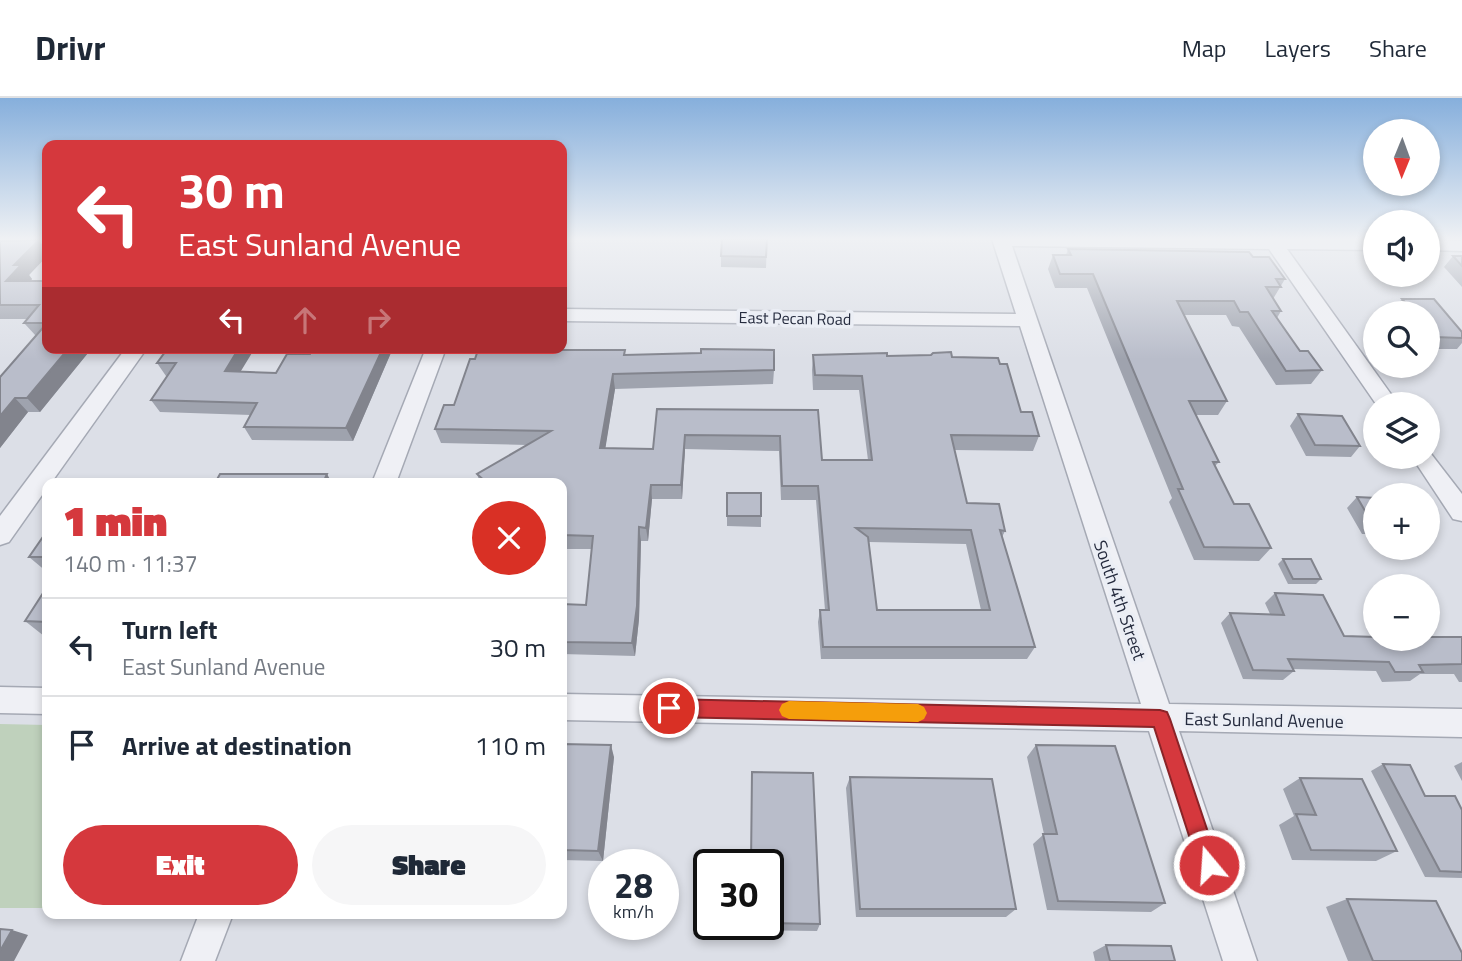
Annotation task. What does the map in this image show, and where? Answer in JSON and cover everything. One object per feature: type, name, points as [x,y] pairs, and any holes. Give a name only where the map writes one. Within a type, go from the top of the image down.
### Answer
[{"type":"street","name":"South 4th Street","points":[[1015,279],[1240,961]]},
{"type":"street","points":[[1300,279],[1379,392]]},
{"type":"street","name":"East Pecan Road","points":[[567,315],[1028,320]]},
{"type":"street","points":[[0,535],[133,354]]},
{"type":"street","points":[[386,478],[434,354]]},
{"type":"street","points":[[1432,469],[1462,512]]},
{"type":"street","points":[[0,700],[42,701]]},
{"type":"street","name":"East Sunland Avenue","points":[[567,707],[1462,723]]},
{"type":"street","points":[[198,961],[214,919]]},
{"type":"green space","points":[[0,724],[42,725],[42,908],[0,908]]},
{"type":"building","points":[[0,279],[42,281],[42,323],[24,323],[39,305],[0,305]]},
{"type":"building","points":[[1095,279],[1276,279],[1281,287],[1266,287],[1281,311],[1272,311],[1300,351],[1308,351],[1322,370],[1286,371],[1248,312],[1240,312],[1234,301],[1177,301],[1227,401],[1189,401],[1219,462],[1213,462],[1234,504],[1249,504],[1271,548],[1204,547],[1178,489],[1183,489]]},
{"type":"building","points":[[1402,299],[1436,301],[1404,301]]},
{"type":"building","points":[[1440,306],[1462,332],[1462,338],[1440,337]]},
{"type":"building","points":[[42,329],[42,354],[64,354],[27,398],[15,398],[0,416],[0,377]]},
{"type":"building","points":[[701,349],[774,350],[774,370],[613,374],[600,448],[653,449],[657,409],[818,410],[822,460],[872,460],[862,376],[815,375],[813,355],[887,353],[887,356],[951,352],[952,357],[998,358],[1000,364],[1007,364],[1021,412],[1032,412],[1039,436],[951,435],[967,503],[999,504],[1005,531],[1000,530],[1035,647],[823,647],[820,610],[829,610],[818,486],[782,486],[780,436],[685,435],[681,485],[651,485],[646,528],[639,527],[637,606],[632,643],[567,642],[567,604],[586,605],[593,536],[567,535],[567,478],[481,478],[477,474],[551,431],[435,429],[444,405],[454,405],[470,359],[475,359],[477,354],[567,354],[567,350],[625,350],[624,355],[701,353]],"holes":[[[856,528],[971,530],[990,610],[877,610],[868,537]]]},
{"type":"building","points":[[164,354],[235,354],[225,371],[276,373],[287,354],[380,354],[346,428],[244,427],[257,403],[151,400],[176,363],[157,363]]},
{"type":"building","points":[[1298,414],[1342,416],[1360,446],[1315,445]]},
{"type":"building","points":[[220,474],[327,474],[325,478],[218,478]]},
{"type":"building","points":[[727,493],[761,493],[761,516],[727,516]]},
{"type":"building","points":[[42,538],[42,557],[29,557]]},
{"type":"building","points":[[1283,559],[1311,559],[1321,579],[1293,579]]},
{"type":"building","points":[[1275,593],[1323,595],[1344,636],[1363,637],[1363,651],[1440,651],[1440,637],[1462,637],[1462,664],[1419,665],[1423,672],[1395,672],[1389,662],[1288,659],[1294,671],[1253,670],[1230,613],[1284,615]]},
{"type":"building","points":[[42,595],[42,622],[25,621]]},
{"type":"building","points":[[567,744],[611,745],[598,849],[567,850]]},
{"type":"building","points":[[1036,745],[1115,746],[1165,903],[1058,901],[1043,834],[1057,834]]},
{"type":"building","points":[[1383,764],[1410,765],[1425,796],[1455,796],[1462,810],[1462,872],[1440,871]]},
{"type":"building","points":[[752,772],[813,773],[820,924],[784,923],[784,849],[751,849]]},
{"type":"building","points":[[850,777],[992,779],[1016,909],[860,909]]},
{"type":"building","points":[[1300,778],[1362,779],[1397,851],[1311,850],[1296,814],[1316,815]]},
{"type":"building","points":[[1347,899],[1436,901],[1462,953],[1462,961],[1373,961]]},
{"type":"building","points":[[0,929],[12,930],[0,951]]},
{"type":"building","points":[[1106,945],[1171,946],[1175,961],[1110,961]]},
{"type":"slow traffic","points":[[789,710],[918,713]]},
{"type":"route","points":[[669,708],[1160,719],[1209,865]]}]
